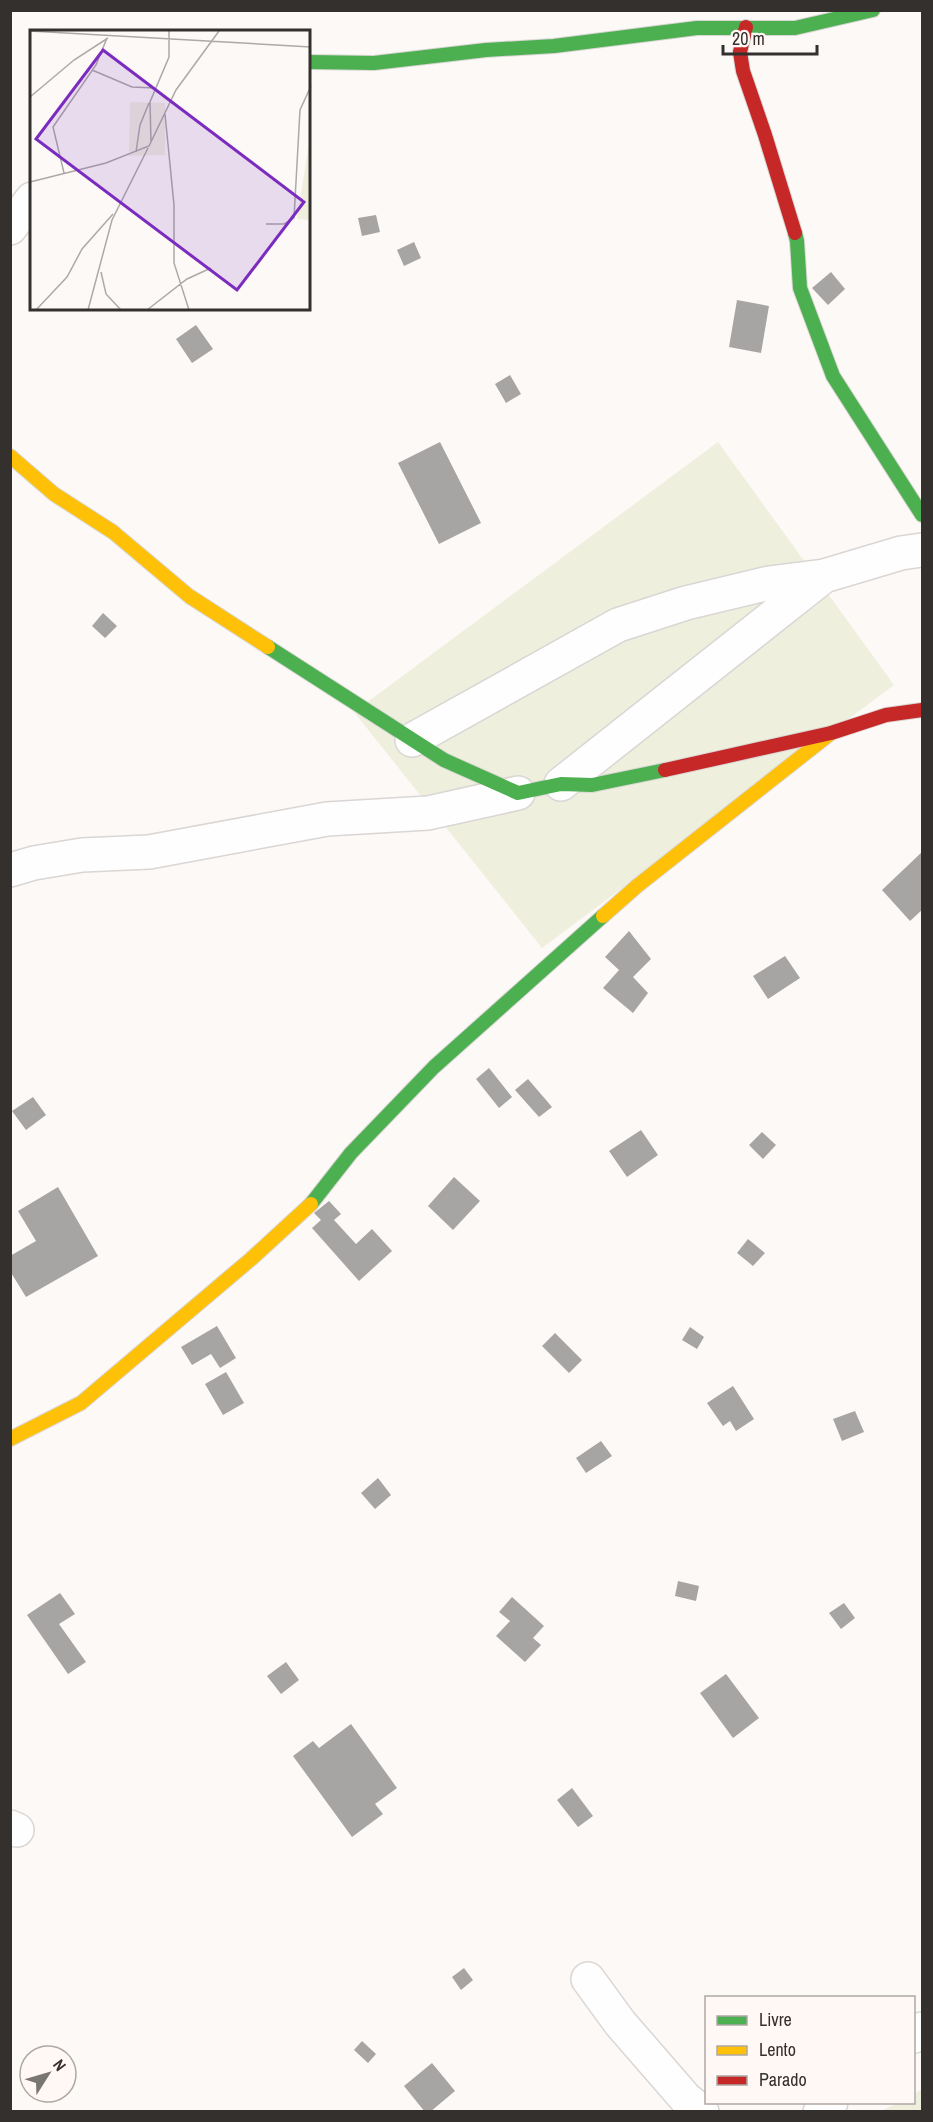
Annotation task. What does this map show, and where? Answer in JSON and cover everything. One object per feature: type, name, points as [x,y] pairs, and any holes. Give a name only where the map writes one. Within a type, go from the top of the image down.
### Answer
[{"type":"street","points":[[310,62],[374,63],[486,50],[554,46],[697,28],[795,28],[873,10]]},
{"type":"street","points":[[746,27],[740,52],[796,241],[800,288],[833,376],[922,515]]},
{"type":"street","points":[[10,228],[30,202]]},
{"type":"street","points":[[10,456],[54,494],[113,532],[189,596],[444,760],[518,793]]},
{"type":"street","points":[[412,740],[618,625],[686,603],[758,585],[824,576],[922,549]]},
{"type":"street","points":[[561,784],[824,576]]},
{"type":"street","points":[[10,870],[34,863],[82,855],[148,852],[327,819],[428,813],[561,784],[592,785],[831,733],[886,715],[922,710]]},
{"type":"street","points":[[10,1439],[81,1403],[251,1259],[316,1199],[351,1152],[434,1067],[637,886],[831,733]]},
{"type":"street","points":[[588,1979],[627,2031],[686,2099],[702,2112]]},
{"type":"green space","points":[[718,442],[894,685],[542,948],[354,712]]},
{"type":"green space","points":[[922,2089],[922,2111],[881,2111],[896,2104],[915,2104],[915,2093]]},
{"type":"building","points":[[376,215],[380,232],[362,236],[358,218]]},
{"type":"building","points":[[414,242],[421,258],[404,266],[397,250]]},
{"type":"building","points":[[831,272],[845,289],[828,305],[812,288]]},
{"type":"building","points":[[737,300],[769,306],[761,353],[729,347]]},
{"type":"building","points":[[196,325],[213,349],[192,363],[176,339]]},
{"type":"building","points":[[510,375],[521,394],[506,403],[495,384]]},
{"type":"building","points":[[440,442],[481,523],[439,544],[398,463]]},
{"type":"building","points":[[103,613],[117,626],[105,638],[92,626]]},
{"type":"building","points":[[922,852],[922,910],[910,921],[882,890]]},
{"type":"building","points":[[629,931],[651,959],[633,977],[648,993],[633,1013],[603,988],[619,970],[605,957]]},
{"type":"building","points":[[785,956],[800,978],[768,999],[753,976]]},
{"type":"building","points":[[489,1068],[512,1097],[499,1108],[476,1079]]},
{"type":"building","points":[[528,1079],[552,1107],[539,1117],[515,1090]]},
{"type":"building","points":[[33,1097],[46,1115],[26,1130],[12,1111]]},
{"type":"building","points":[[641,1130],[658,1155],[627,1177],[609,1151]]},
{"type":"building","points":[[762,1132],[776,1145],[763,1159],[749,1145]]},
{"type":"building","points":[[454,1177],[480,1201],[453,1230],[428,1206]]},
{"type":"building","points":[[58,1187],[98,1256],[26,1297],[10,1271],[10,1256],[36,1241],[18,1211]]},
{"type":"building","points":[[329,1201],[341,1214],[334,1220],[356,1244],[372,1229],[392,1251],[359,1281],[312,1228],[321,1220],[314,1213]]},
{"type":"building","points":[[748,1239],[765,1253],[753,1266],[737,1253]]},
{"type":"building","points":[[217,1326],[236,1358],[220,1368],[211,1354],[192,1365],[181,1347]]},
{"type":"building","points":[[690,1327],[704,1337],[697,1349],[682,1340]]},
{"type":"building","points":[[555,1333],[582,1360],[569,1373],[542,1346]]},
{"type":"building","points":[[226,1372],[244,1403],[223,1415],[205,1384]]},
{"type":"building","points":[[733,1386],[754,1419],[736,1431],[730,1421],[723,1426],[707,1403]]},
{"type":"building","points":[[855,1411],[864,1432],[842,1441],[833,1419]]},
{"type":"building","points":[[601,1441],[612,1456],[586,1473],[576,1458]]},
{"type":"building","points":[[378,1478],[391,1495],[375,1509],[361,1493]]},
{"type":"building","points":[[678,1581],[699,1586],[696,1601],[675,1596]]},
{"type":"building","points":[[60,1593],[75,1614],[59,1624],[86,1662],[68,1674],[27,1615]]},
{"type":"building","points":[[512,1597],[544,1626],[533,1638],[541,1645],[525,1662],[496,1636],[510,1621],[499,1612]]},
{"type":"building","points":[[844,1603],[855,1618],[841,1629],[829,1613]]},
{"type":"building","points":[[286,1662],[299,1680],[281,1694],[267,1676]]},
{"type":"building","points":[[726,1674],[759,1718],[733,1738],[700,1693]]},
{"type":"building","points":[[351,1724],[397,1788],[375,1804],[383,1814],[352,1837],[293,1756],[313,1741],[319,1748]]},
{"type":"building","points":[[572,1788],[593,1816],[578,1827],[557,1800]]},
{"type":"building","points":[[464,1968],[473,1980],[461,1990],[452,1977]]},
{"type":"building","points":[[362,2041],[376,2054],[368,2063],[354,2050]]},
{"type":"building","points":[[432,2063],[455,2091],[430,2112],[425,2112],[404,2086]]},
{"type":"traffic: fast","points":[[310,62],[374,63],[486,50],[554,46],[697,28],[795,28],[873,10]]},
{"type":"traffic: fast","points":[[795,233],[800,288],[833,376],[922,515]]},
{"type":"traffic: fast","points":[[268,647],[444,760],[518,793],[561,784],[592,785],[665,770]]},
{"type":"traffic: fast","points":[[311,1204],[351,1153],[434,1067],[603,916]]},
{"type":"traffic: slow","points":[[10,456],[54,494],[113,532],[189,596],[268,647]]},
{"type":"traffic: slow","points":[[603,916],[637,886],[831,733]]},
{"type":"traffic: slow","points":[[10,1439],[81,1403],[251,1259],[311,1204]]},
{"type":"traffic: jam","points":[[746,27],[740,52],[743,71],[795,233]]},
{"type":"traffic: jam","points":[[665,770],[831,733],[886,715],[922,710]]}]
